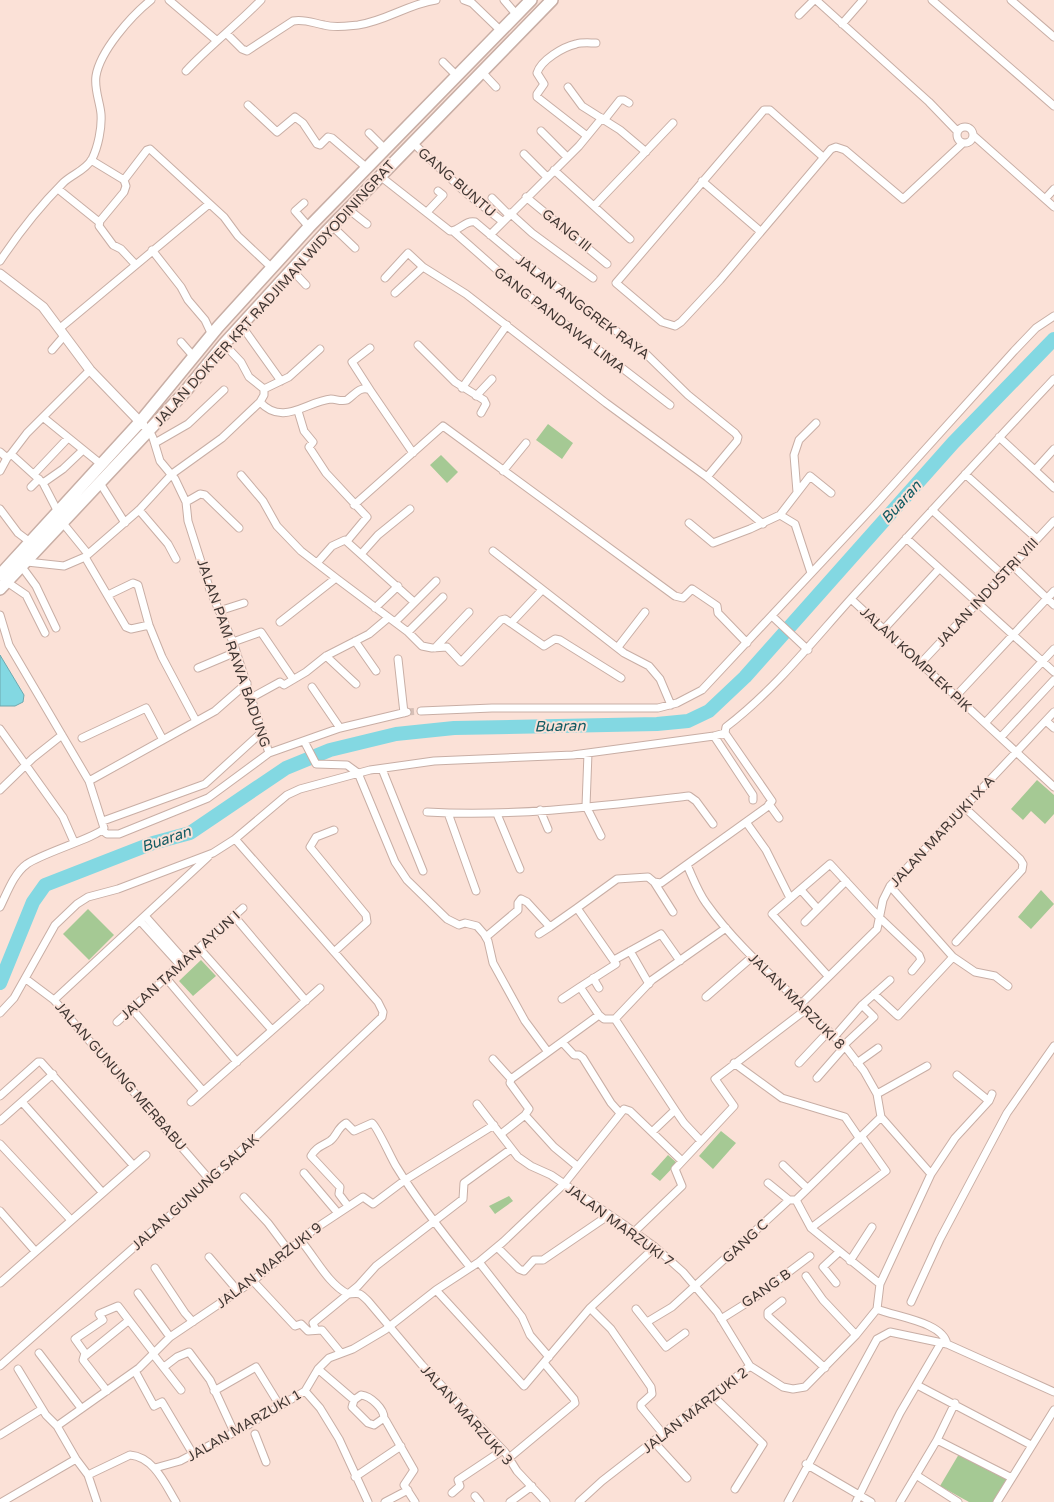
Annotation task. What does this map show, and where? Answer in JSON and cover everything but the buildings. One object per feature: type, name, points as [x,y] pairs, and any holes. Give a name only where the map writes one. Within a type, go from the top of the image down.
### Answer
[{"type":"main road","name":"JALAN DOKTER KRT RADJIMAN WIDYODININGRAT","points":[[2,582],[30,542],[100,483],[212,334],[309,227],[531,0]]},
{"type":"main road","name":"JALAN DOKTER KRT RADJIMAN WIDYODININGRAT","points":[[2,582],[24,565],[102,465],[144,426],[184,393],[224,344],[332,226],[552,0]]},
{"type":"street","points":[[0,261],[58,189],[92,160],[100,132],[101,115],[96,83],[98,69],[104,54],[113,41],[137,12],[151,0]]},
{"type":"street","points":[[169,0],[216,40]]},
{"type":"street","points":[[186,71],[216,40],[261,0]]},
{"type":"street","points":[[226,33],[242,49],[248,51],[293,21],[300,19],[334,27],[357,25],[378,22],[412,5],[434,0]]},
{"type":"street","points":[[464,0],[472,3],[500,30]]},
{"type":"street","points":[[504,0],[516,14]]},
{"type":"street","points":[[799,15],[815,0],[944,115],[971,129],[969,140],[950,154],[903,199],[841,148],[831,149],[720,280],[675,326],[662,322],[616,283],[752,123],[767,109],[823,157]]},
{"type":"street","points":[[842,24],[863,0]]},
{"type":"street","points":[[932,0],[1054,106]]},
{"type":"street","points":[[1011,0],[1054,37]]},
{"type":"street","points":[[587,136],[537,97],[544,84],[537,73],[553,56],[565,48],[577,44],[596,43]]},
{"type":"street","points":[[443,62],[456,75]]},
{"type":"street","points":[[481,71],[496,87]]},
{"type":"street","points":[[568,86],[580,103],[646,152]]},
{"type":"street","points":[[490,235],[568,157],[620,100],[630,103]]},
{"type":"street","points":[[248,105],[278,132],[295,117],[303,123],[317,144],[320,145],[328,137],[332,138],[367,168]]},
{"type":"street","points":[[944,115],[957,134],[990,150],[1054,207]]},
{"type":"street","points":[[594,206],[673,123]]},
{"type":"street","points":[[950,154],[957,134],[964,126]]},
{"type":"street","points":[[541,131],[568,157]]},
{"type":"street","points":[[369,133],[385,149]]},
{"type":"street","name":"GANG BUNTU","points":[[412,142],[466,192],[502,221]]},
{"type":"street","points":[[124,180],[147,150],[150,149],[209,204],[272,268]]},
{"type":"street","points":[[524,154],[547,177]]},
{"type":"street","points":[[92,160],[124,180],[126,186],[124,192],[99,222],[99,228],[108,240],[114,246],[121,249],[135,264]]},
{"type":"street","points":[[554,170],[630,239]]},
{"type":"street","points":[[380,176],[453,232]]},
{"type":"street","points":[[702,181],[760,232]]},
{"type":"street","points":[[58,189],[99,222]]},
{"type":"street","points":[[1045,199],[1054,189]]},
{"type":"street","points":[[426,212],[443,196],[438,190]]},
{"type":"street","name":"GANG III","points":[[526,197],[607,264]]},
{"type":"street","points":[[492,198],[532,233],[593,278]]},
{"type":"street","points":[[304,203],[295,211],[309,227]]},
{"type":"street","points":[[52,350],[61,332],[135,264],[209,204]]},
{"type":"street","points":[[348,209],[367,224]]},
{"type":"street","name":"JALAN ANGGREK RAYA","points":[[453,232],[472,221],[518,258],[642,350],[688,395],[736,433],[737,441],[707,477]]},
{"type":"street","points":[[332,226],[355,248]]},
{"type":"street","name":"GANG PANDAWA LIMA","points":[[453,232],[512,283],[670,405]]},
{"type":"street","points":[[152,250],[205,320],[212,334]]},
{"type":"street","points":[[385,278],[407,252],[424,267],[459,289],[606,403],[707,477],[763,524]]},
{"type":"street","points":[[395,293],[424,267]]},
{"type":"street","points":[[292,270],[306,285]]},
{"type":"street","name":"JALAN PAM RAWA BADUNG","points":[[0,274],[43,307],[90,370],[144,426],[155,444],[160,461],[172,474],[186,502],[188,521],[219,611],[233,642],[269,753],[306,745],[340,728],[406,713],[398,659]]},
{"type":"street","points":[[421,711],[492,708],[641,708],[671,705],[702,690],[774,617],[811,573],[1014,351],[1036,328],[1054,316]]},
{"type":"street","points":[[241,325],[281,381]]},
{"type":"street","points":[[462,388],[507,325]]},
{"type":"street","points":[[181,342],[194,357]]},
{"type":"street","points":[[224,344],[235,354],[249,377],[264,389]]},
{"type":"street","points":[[418,344],[462,388],[486,402],[481,413]]},
{"type":"street","points":[[370,348],[352,362],[413,453]]},
{"type":"street","points":[[264,389],[289,377],[320,349]]},
{"type":"street","points":[[0,470],[27,433],[90,370]]},
{"type":"street","points":[[476,396],[492,379]]},
{"type":"street","name":"JALAN KOMPLEK PIK","points":[[1054,379],[851,599],[1054,787]]},
{"type":"street","points":[[260,402],[272,410],[298,411],[332,399],[347,400],[362,388],[370,390]]},
{"type":"street","points":[[24,565],[64,566],[87,555],[139,510],[172,474],[222,438],[260,402],[264,397],[264,389]]},
{"type":"street","points":[[155,444],[188,424],[224,390]]},
{"type":"street","points":[[298,411],[304,431],[313,442],[308,447],[326,473],[367,518],[347,541]]},
{"type":"street","points":[[44,418],[102,465]]},
{"type":"street","points":[[797,492],[794,455],[799,440],[816,423]]},
{"type":"street","points":[[354,505],[443,426],[675,596],[683,598],[690,590],[694,590],[718,607],[718,613],[747,643]]},
{"type":"street","points":[[999,437],[1054,488]]},
{"type":"street","points":[[31,488],[68,438]]},
{"type":"street","points":[[503,471],[526,443]]},
{"type":"street","points":[[39,478],[63,469],[84,450]]},
{"type":"street","points":[[1035,470],[1054,450]]},
{"type":"street","points":[[0,452],[9,456],[39,478],[60,517],[87,555],[126,627],[132,629],[149,625]]},
{"type":"street","points":[[965,474],[1037,539]]},
{"type":"street","points":[[241,475],[263,501],[277,526],[301,551],[408,632],[422,646],[447,647],[461,662],[501,620],[505,619],[512,622],[521,632],[544,646],[555,639],[560,640],[621,678]]},
{"type":"street","points":[[688,523],[713,543],[763,524],[780,515],[810,476],[831,493]]},
{"type":"street","points":[[100,483],[125,523]]},
{"type":"street","points":[[186,502],[200,494],[205,495],[239,528]]},
{"type":"street","points":[[0,509],[18,533],[30,542]]},
{"type":"street","points":[[362,553],[378,535],[410,509]]},
{"type":"street","points":[[139,510],[168,544],[176,559]]},
{"type":"street","points":[[932,510],[1003,575]]},
{"type":"street","points":[[780,515],[795,524],[811,573]]},
{"type":"street","name":"JALAN INDUSTRI VIII","points":[[921,663],[1054,521]]},
{"type":"street","points":[[906,538],[1054,672]]},
{"type":"street","points":[[317,563],[332,546],[340,541],[347,541],[414,602]]},
{"type":"street","points":[[493,551],[624,653],[644,662],[654,671],[666,690],[671,705]]},
{"type":"street","points":[[24,565],[56,628]]},
{"type":"street","points":[[1012,565],[1054,604]]},
{"type":"street","points":[[884,629],[939,569]]},
{"type":"street","points":[[280,622],[336,578]]},
{"type":"street","points":[[395,622],[436,581]]},
{"type":"street","points":[[2,582],[26,595],[45,633]]},
{"type":"street","points":[[108,595],[133,583],[137,583],[144,601],[149,625],[162,657],[196,721]]},
{"type":"street","points":[[375,608],[398,586]]},
{"type":"street","points":[[512,622],[542,590]]},
{"type":"street","points":[[956,696],[1054,591]]},
{"type":"street","points":[[408,632],[443,597]]},
{"type":"street","points":[[779,818],[770,804],[771,798],[725,733],[726,727],[756,704],[851,599]]},
{"type":"street","points":[[219,611],[244,603]]},
{"type":"street","points":[[435,648],[469,612]]},
{"type":"street","points":[[618,647],[645,612]]},
{"type":"street","points":[[0,616],[9,645],[89,781],[103,827],[108,834],[118,834],[150,823],[208,798],[269,753]]},
{"type":"street","points":[[774,617],[807,649]]},
{"type":"street","points":[[251,698],[280,682],[283,685],[294,679],[326,656],[369,634],[388,618]]},
{"type":"street","points":[[233,642],[261,632],[294,679]]},
{"type":"street","points":[[355,641],[376,671]]},
{"type":"street","points":[[985,723],[1054,649]]},
{"type":"street","points":[[198,668],[236,652]]},
{"type":"street","points":[[326,656],[356,684]]},
{"type":"street","points":[[1001,737],[1054,680]]},
{"type":"street","points":[[89,781],[215,711],[247,683]]},
{"type":"street","points":[[312,687],[340,728]]},
{"type":"street","points":[[82,738],[146,708],[163,740]]},
{"type":"street","name":"JALAN MARJUKI IX A","points":[[701,1141],[734,1106],[715,1079],[766,1041],[773,1033],[787,1027],[828,976],[877,929],[883,900],[890,886],[1054,712]]},
{"type":"street","points":[[1046,721],[1054,728]]},
{"type":"street","points":[[0,729],[63,817],[74,842]]},
{"type":"street","points":[[0,907],[21,869],[34,859],[103,827],[205,784],[262,732]]},
{"type":"street","points":[[0,1013],[14,998],[52,931],[77,904],[88,897],[146,879],[213,852],[235,839],[288,796],[310,786],[358,773],[434,761],[588,753],[725,733]]},
{"type":"street","points":[[0,790],[26,764],[62,735]]},
{"type":"street","points":[[714,736],[753,796],[753,800]]},
{"type":"street","points":[[306,745],[314,762],[318,765],[347,766],[358,773],[395,862],[407,880],[447,919],[459,925],[477,926],[486,937],[493,963],[526,1021],[548,1052]]},
{"type":"street","points":[[588,753],[586,806],[601,836]]},
{"type":"street","points":[[382,769],[423,871]]},
{"type":"street","points":[[428,812],[497,814],[586,806],[596,807],[689,796],[696,801],[713,824]]},
{"type":"street","points":[[654,882],[661,883],[770,804]]},
{"type":"street","points":[[956,942],[1022,870],[1023,864],[1020,859],[964,807]]},
{"type":"street","points":[[540,810],[548,829]]},
{"type":"street","points":[[448,814],[476,891]]},
{"type":"street","points":[[497,814],[520,869]]},
{"type":"street","points":[[746,822],[766,850],[790,898]]},
{"type":"street","points":[[235,839],[334,952],[367,922],[366,915],[310,847],[316,837],[334,830]]},
{"type":"street","points":[[54,1000],[213,852]]},
{"type":"street","points":[[828,976],[797,940],[773,917],[774,911],[830,864],[880,918],[919,955],[921,960],[912,971]]},
{"type":"street","name":"JALAN MARZUKI 8","points":[[687,865],[705,902],[726,928],[802,1008],[836,1036],[844,1046],[877,1094],[881,1117]]},
{"type":"street","points":[[539,934],[617,880],[648,877],[654,882],[673,912]]},
{"type":"street","points":[[805,922],[846,881]]},
{"type":"street","points":[[890,886],[952,957],[975,972],[996,976],[1008,986]]},
{"type":"street","points":[[801,890],[817,908]]},
{"type":"street","points":[[486,937],[518,910],[518,903],[522,899],[550,927]]},
{"type":"street","name":"JALAN TAMAN AYUN I","points":[[117,1022],[243,908]]},
{"type":"street","points":[[562,999],[615,965],[614,960],[577,908]]},
{"type":"street","points":[[234,916],[306,1001]]},
{"type":"street","points":[[143,919],[182,963]]},
{"type":"street","points":[[580,986],[599,1015],[604,1019],[615,1019],[649,984],[726,928]]},
{"type":"street","points":[[614,960],[661,934],[680,961]]},
{"type":"street","points":[[199,948],[272,1030]]},
{"type":"street","points":[[630,950],[649,984]]},
{"type":"street","name":"JALAN GUNUNG SALAK","points":[[0,1366],[210,1180],[382,1018],[383,1012],[378,1002],[334,952]]},
{"type":"street","points":[[706,997],[752,957]]},
{"type":"street","points":[[874,994],[898,1016],[952,957]]},
{"type":"street","name":"JALAN GUNUNG MERBABU","points":[[26,978],[54,1000],[210,1180]]},
{"type":"street","points":[[166,978],[237,1062]]},
{"type":"street","points":[[593,978],[599,988]]},
{"type":"street","points":[[836,1036],[862,1005],[890,980]]},
{"type":"street","points":[[191,1102],[320,988]]},
{"type":"street","points":[[817,1078],[844,1046],[874,1017],[862,1005]]},
{"type":"street","points":[[132,1009],[203,1091]]},
{"type":"street","points":[[511,1079],[599,1015]]},
{"type":"street","points":[[615,1019],[684,1123],[701,1141],[674,1171],[682,1186],[634,1232]]},
{"type":"street","points":[[799,1063],[829,1031]]},
{"type":"street","points":[[562,1042],[574,1056],[579,1055],[583,1058],[611,1103],[620,1113],[626,1109],[630,1111],[682,1161]]},
{"type":"street","points":[[911,1302],[940,1239],[1007,1113],[1054,1046]]},
{"type":"street","points":[[857,1063],[878,1048]]},
{"type":"street","points":[[493,1059],[511,1079],[510,1083],[529,1108],[525,1115],[501,1134]]},
{"type":"street","points":[[0,1096],[38,1062],[45,1065],[133,1165]]},
{"type":"street","points":[[734,1063],[782,1098],[844,1117],[886,1171],[811,1228]]},
{"type":"street","points":[[877,1094],[927,1066]]},
{"type":"street","points":[[0,1121],[53,1074]]},
{"type":"street","points":[[858,1499],[900,1413],[944,1344],[942,1334],[930,1326],[883,1312],[880,1284],[931,1174],[955,1138],[990,1097],[957,1075]]},
{"type":"street","points":[[22,1102],[102,1192]]},
{"type":"street","name":"JALAN MARZUKI 7","points":[[477,1104],[511,1149],[526,1163],[551,1175],[655,1247],[695,1286],[721,1319],[750,1366]]},
{"type":"street","points":[[652,1132],[675,1110]]},
{"type":"street","name":"JALAN MARZUKI 1","points":[[155,1468],[180,1461],[250,1425],[305,1391],[318,1369],[329,1358],[354,1349],[389,1327],[479,1262],[564,1184],[620,1113]]},
{"type":"street","points":[[525,1115],[554,1147],[577,1166]]},
{"type":"street","points":[[792,1200],[861,1138],[881,1117],[931,1174]]},
{"type":"street","points":[[348,1206],[339,1194],[340,1186],[311,1156],[318,1146],[331,1140],[339,1127],[346,1123],[354,1131],[368,1124],[374,1124],[384,1146],[405,1180],[434,1222],[470,1267]]},
{"type":"street","name":"JALAN MARZUKI 9","points":[[57,1426],[135,1371],[170,1337],[253,1281],[337,1212],[363,1197],[373,1204],[405,1180],[494,1125]]},
{"type":"street","points":[[0,1144],[71,1220]]},
{"type":"street","points":[[315,1328],[312,1324],[348,1294],[376,1266],[464,1198],[464,1183],[511,1149]]},
{"type":"street","points":[[1,1279],[146,1155]]},
{"type":"street","points":[[783,1166],[807,1188]]},
{"type":"street","points":[[304,1173],[337,1212]]},
{"type":"street","points":[[768,1183],[797,1205],[811,1228],[880,1284]]},
{"type":"street","points":[[244,1197],[268,1223],[289,1251]]},
{"type":"street","name":"GANG C","points":[[648,1322],[672,1307],[792,1200]]},
{"type":"street","points":[[0,1211],[35,1251]]},
{"type":"street","points":[[497,1247],[524,1271],[534,1260],[543,1260],[609,1215]]},
{"type":"street","points":[[850,1260],[872,1227]]},
{"type":"street","points":[[301,1241],[332,1281],[348,1294]]},
{"type":"street","points":[[437,1292],[524,1386],[590,1308],[655,1247]]},
{"type":"street","points":[[836,1283],[823,1267],[839,1252]]},
{"type":"street","name":"GANG B","points":[[721,1319],[753,1299],[810,1256]]},
{"type":"street","points":[[209,1257],[238,1291]]},
{"type":"street","points":[[479,1262],[522,1317],[530,1336],[574,1399],[573,1406],[508,1458]]},
{"type":"street","points":[[154,1268],[185,1314],[194,1322]]},
{"type":"street","points":[[806,1276],[823,1300],[856,1335]]},
{"type":"street","points":[[253,1281],[295,1326],[301,1324],[308,1331],[315,1328],[322,1330],[341,1353]]},
{"type":"street","points":[[138,1293],[170,1337]]},
{"type":"street","name":"JALAN MARZUKI 3","points":[[348,1294],[360,1293],[503,1450],[546,1502]]},
{"type":"street","points":[[782,1301],[768,1312],[768,1316],[825,1368]]},
{"type":"street","points":[[107,1391],[84,1358],[75,1338],[103,1320],[99,1314],[104,1310],[118,1306],[181,1390]]},
{"type":"street","points":[[590,1308],[611,1329],[651,1387],[652,1394],[641,1404],[641,1407],[664,1435]]},
{"type":"street","points":[[636,1310],[648,1322],[666,1347],[685,1334]]},
{"type":"street","name":"JALAN MARZUKI 2","points":[[579,1502],[602,1481],[664,1435],[750,1366],[774,1382],[793,1389],[805,1387],[856,1335],[883,1312]]},
{"type":"street","points":[[84,1358],[128,1321]]},
{"type":"street","points":[[788,1502],[806,1464],[877,1339],[890,1332],[944,1344],[1054,1392]]},
{"type":"street","points":[[164,1367],[188,1351],[210,1380],[234,1432]]},
{"type":"street","points":[[39,1353],[81,1408]]},
{"type":"street","points":[[214,1391],[256,1367],[280,1406]]},
{"type":"street","points":[[18,1369],[42,1410],[50,1421],[57,1426],[76,1459],[88,1475],[97,1502]]},
{"type":"street","points":[[318,1369],[354,1400]]},
{"type":"street","points":[[135,1371],[154,1406],[162,1402],[193,1454]]},
{"type":"street","points":[[917,1385],[1032,1444]]},
{"type":"street","points":[[305,1391],[320,1408],[340,1439],[368,1502]]},
{"type":"street","points":[[384,1418],[375,1425],[370,1424],[352,1407],[354,1400],[361,1395],[368,1397],[382,1412],[414,1470],[404,1483],[415,1502]]},
{"type":"street","points":[[712,1395],[763,1444],[735,1489]]},
{"type":"street","points":[[900,1502],[937,1440],[955,1403]]},
{"type":"street","points":[[0,1435],[42,1410]]},
{"type":"street","points":[[997,1502],[1054,1410]]},
{"type":"street","points":[[255,1434],[266,1462]]},
{"type":"street","points":[[937,1440],[1012,1478]]},
{"type":"street","points":[[654,1442],[687,1478]]},
{"type":"street","points":[[356,1477],[401,1446]]},
{"type":"street","points":[[452,1493],[460,1486],[458,1480],[503,1450]]},
{"type":"street","points":[[88,1475],[130,1455],[141,1458],[155,1468],[176,1502]]},
{"type":"street","points":[[2,1502],[11,1500],[76,1459]]},
{"type":"street","points":[[806,1464],[858,1499],[871,1502]]},
{"type":"street","points":[[916,1475],[958,1502]]},
{"type":"street","points":[[510,1502],[532,1486]]},
{"type":"street","points":[[385,1502],[408,1490]]},
{"type":"green space","points":[[548,424],[573,443],[562,459],[536,440]]},
{"type":"green space","points":[[441,455],[458,472],[447,483],[430,465]]},
{"type":"green space","points":[[1037,780],[1054,795],[1054,814],[1045,824],[1031,811],[1023,820],[1011,809]]},
{"type":"green space","points":[[1041,890],[1054,904],[1031,929],[1018,917]]},
{"type":"green space","points":[[88,909],[114,935],[89,960],[63,934]]},
{"type":"green space","points":[[201,960],[216,976],[193,996],[179,981]]},
{"type":"green space","points":[[721,1131],[736,1143],[713,1169],[699,1156]]},
{"type":"green space","points":[[668,1155],[677,1163],[660,1181],[651,1174]]},
{"type":"green space","points":[[509,1196],[513,1201],[495,1214],[489,1206]]},
{"type":"green space","points":[[959,1454],[1008,1480],[995,1502],[969,1502],[940,1486]]},
{"type":"water","points":[[0,655],[24,695],[23,702],[15,706],[0,706]]},
{"type":"waterway","name":"Buaran","points":[[0,983],[33,902],[45,885],[153,843],[190,833],[286,768],[330,750],[396,734],[454,728],[657,724],[688,721],[709,711],[745,677],[953,443],[1054,339]]},
{"type":"tunnel","points":[[407,712],[421,711]]}]
